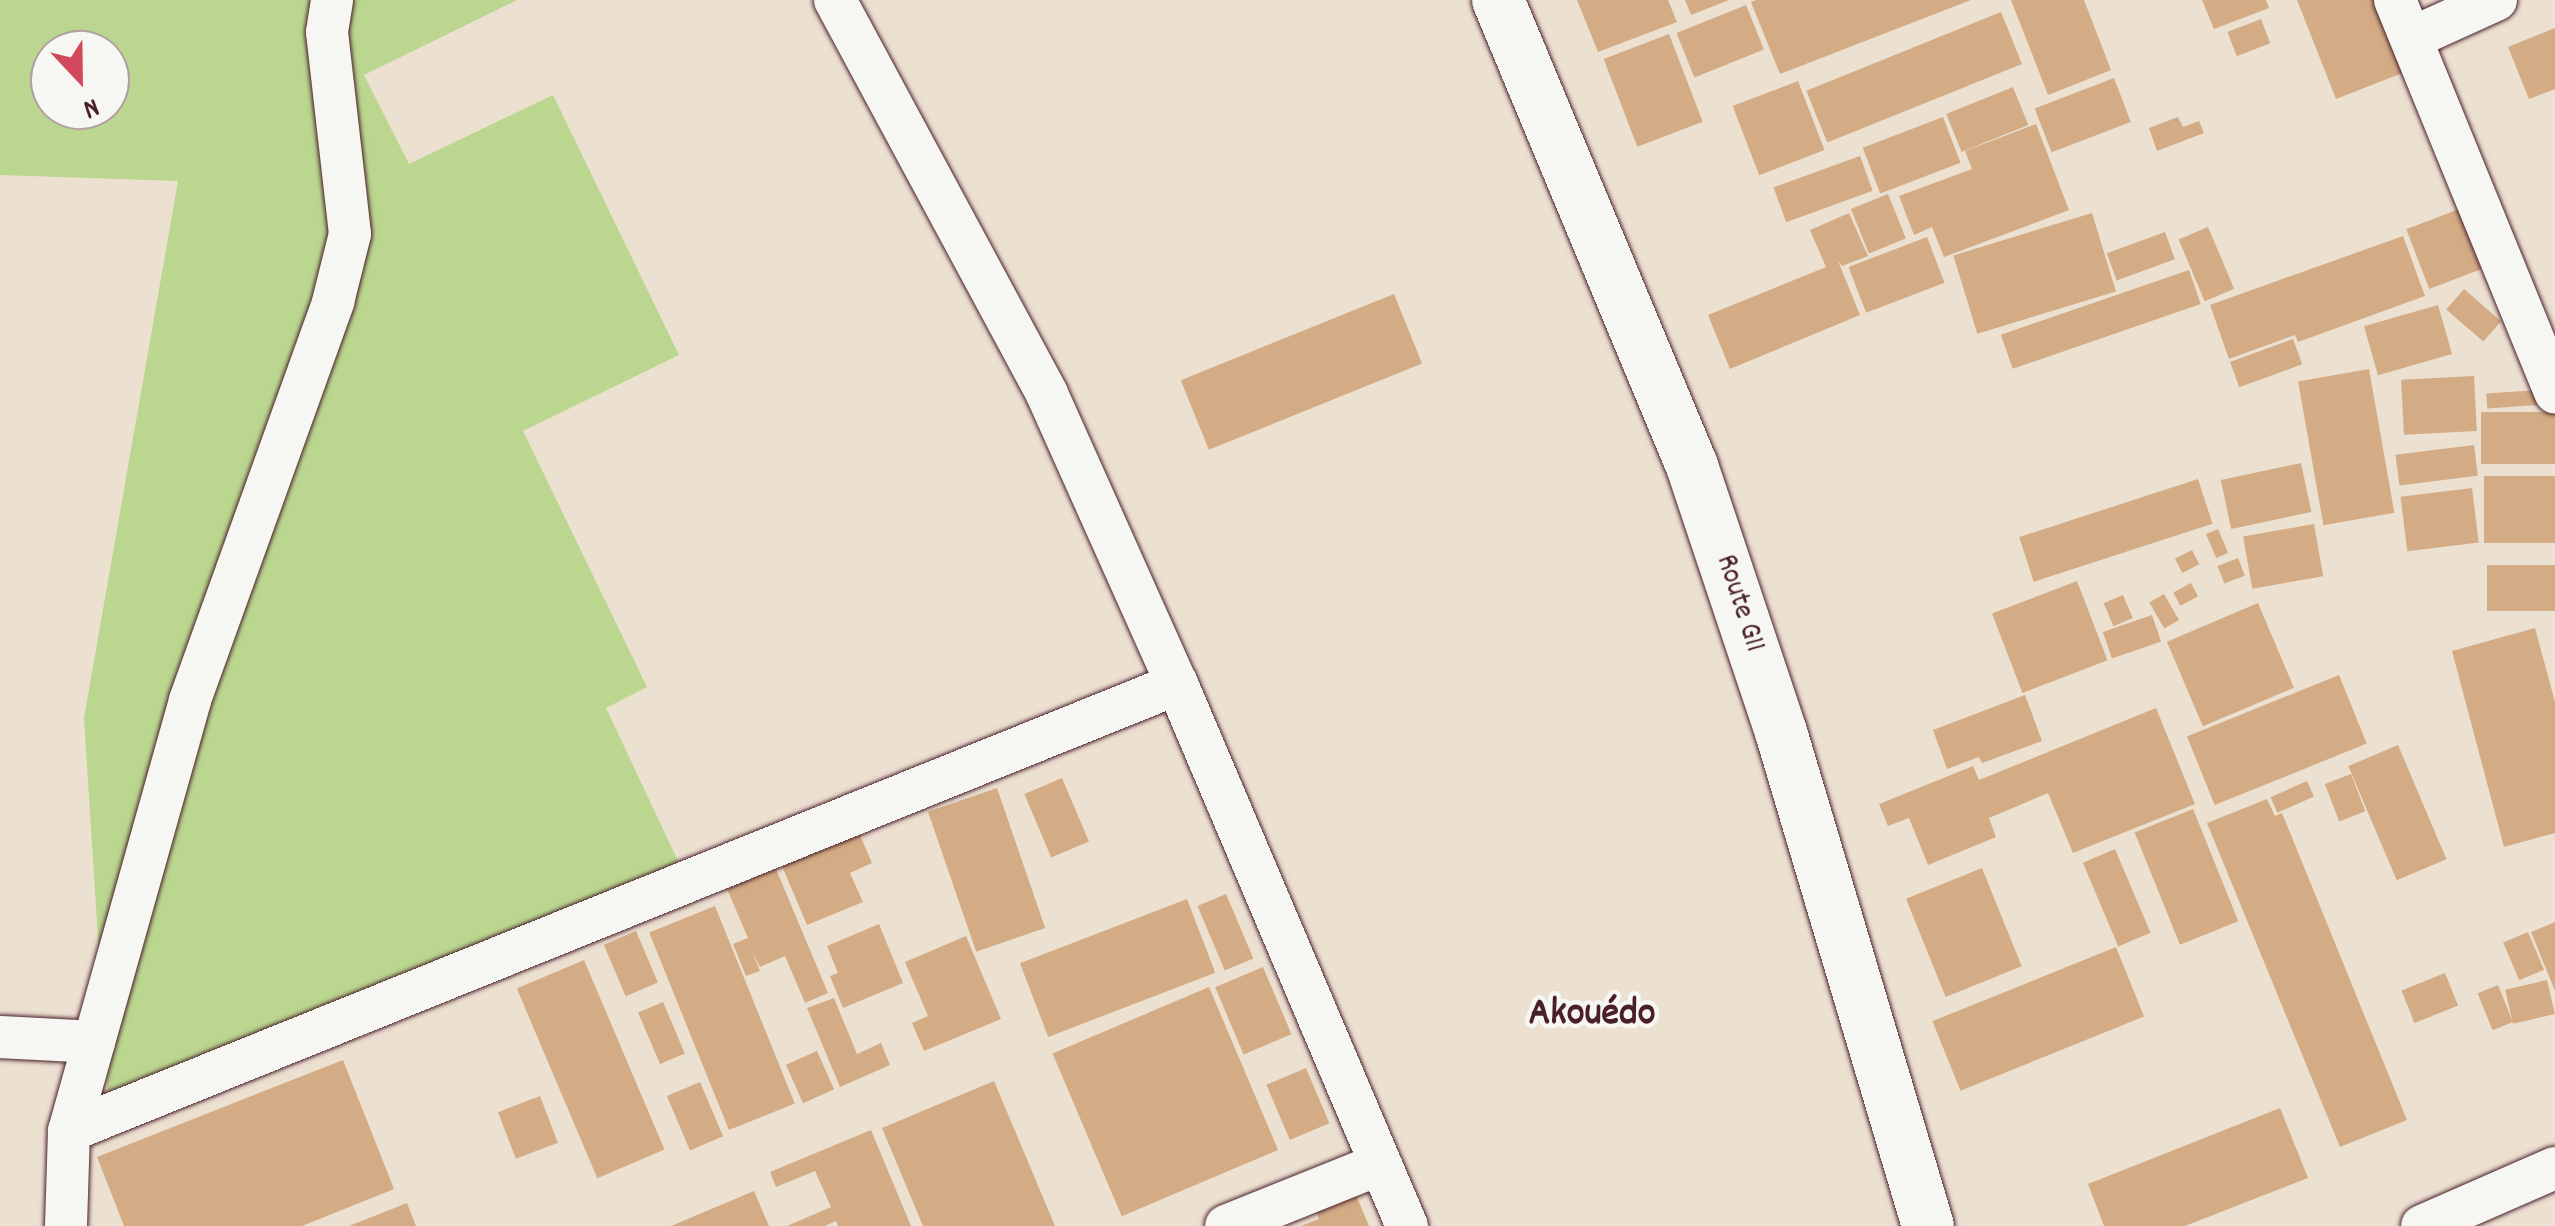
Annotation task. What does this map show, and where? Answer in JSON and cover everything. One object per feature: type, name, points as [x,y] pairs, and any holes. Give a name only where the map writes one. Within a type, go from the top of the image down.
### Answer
[{"type":"street","points":[[66,1226],[69,1131],[190,700],[334,302],[350,234],[327,32],[332,0]]},
{"type":"street","points":[[835,0],[1047,394],[1177,684],[1408,1226]]},
{"type":"street","name":"Route G11","points":[[1498,0],[1692,466],[1781,732],[1928,1226]]},
{"type":"street","points":[[2496,0],[2404,18],[2555,393]]},
{"type":"street","points":[[69,1131],[1177,684]]},
{"type":"street","points":[[0,1037],[94,1042]]},
{"type":"street","points":[[1226,1226],[1380,1164]]},
{"type":"street","points":[[2422,1226],[2555,1168]]},
{"type":"green space","points":[[0,0],[517,0],[364,75],[409,164],[553,95],[679,355],[523,431],[647,687],[606,708],[679,863],[109,1111],[84,718],[178,181],[0,175]]},
{"type":"building","points":[[1577,0],[1668,0],[1677,22],[1598,52]]},
{"type":"building","points":[[1685,0],[1729,0],[1691,15]]},
{"type":"building","points":[[1971,0],[1780,74],[1751,2]]},
{"type":"building","points":[[2011,0],[2084,0],[2111,70],[2048,95]]},
{"type":"building","points":[[2202,0],[2266,0],[2269,8],[2214,29]]},
{"type":"building","points":[[2297,0],[2378,0],[2405,72],[2336,99]]},
{"type":"building","points":[[1746,5],[1764,50],[1694,78],[1676,33]]},
{"type":"building","points":[[2001,12],[2022,64],[1827,143],[1806,91]]},
{"type":"building","points":[[2261,19],[2270,43],[2237,56],[2227,32]]},
{"type":"building","points":[[2555,28],[2555,89],[2529,99],[2508,47]]},
{"type":"building","points":[[1669,34],[1703,122],[1637,147],[1604,59]]},
{"type":"building","points":[[2114,78],[2131,122],[2051,152],[2035,108]]},
{"type":"building","points":[[1798,81],[1825,150],[1759,175],[1733,106]]},
{"type":"building","points":[[2013,87],[2028,125],[1962,152],[1946,114]]},
{"type":"building","points":[[1943,117],[1961,163],[1880,194],[1863,148]]},
{"type":"building","points":[[2178,117],[2183,127],[2199,121],[2204,133],[2157,151],[2149,128]]},
{"type":"building","points":[[2036,124],[2069,210],[1944,257],[1932,227],[1914,235],[1899,196],[1972,169],[1965,151]]},
{"type":"building","points":[[1860,156],[1873,191],[1786,222],[1774,187]]},
{"type":"building","points":[[1888,194],[1906,239],[1869,253],[1851,209]]},
{"type":"building","points":[[2467,206],[2490,266],[2429,289],[2406,229]]},
{"type":"building","points":[[1849,213],[1868,256],[1842,266],[1838,261],[1860,315],[1730,369],[1708,315],[1826,267],[1810,230]]},
{"type":"building","points":[[2092,213],[2116,291],[1977,334],[1953,255]]},
{"type":"building","points":[[2208,227],[2234,289],[2205,301],[2179,240]]},
{"type":"building","points":[[2165,232],[2175,259],[2117,280],[2107,253]]},
{"type":"building","points":[[2403,236],[2425,296],[2298,342],[2295,335],[2229,359],[2210,305]]},
{"type":"building","points":[[1927,237],[1945,283],[1866,313],[1849,267]]},
{"type":"building","points":[[2189,270],[2201,304],[2013,369],[2001,335]]},
{"type":"building","points":[[2464,289],[2501,321],[2483,342],[2446,309]]},
{"type":"building","points":[[1394,294],[1422,364],[1209,450],[1181,380]]},
{"type":"building","points":[[2438,305],[2452,354],[2378,375],[2364,326]]},
{"type":"building","points":[[2293,339],[2302,364],[2239,387],[2230,362]]},
{"type":"building","points":[[2369,369],[2394,513],[2323,525],[2298,382]]},
{"type":"building","points":[[2474,376],[2477,431],[2404,435],[2401,380]]},
{"type":"building","points":[[2551,389],[2552,404],[2487,408],[2486,394]]},
{"type":"building","points":[[2481,412],[2555,412],[2555,464],[2481,464]]},
{"type":"building","points":[[2474,445],[2478,476],[2399,485],[2396,455]]},
{"type":"building","points":[[2301,463],[2311,512],[2231,529],[2221,480]]},
{"type":"building","points":[[2484,476],[2555,476],[2555,543],[2484,543]]},
{"type":"building","points":[[2198,479],[2213,524],[2034,582],[2019,537]]},
{"type":"building","points":[[2472,488],[2479,543],[2407,551],[2401,497]]},
{"type":"building","points":[[2314,524],[2323,576],[2252,589],[2243,537]]},
{"type":"building","points":[[2218,529],[2228,553],[2216,558],[2206,534]]},
{"type":"building","points":[[2192,550],[2199,564],[2182,573],[2175,559]]},
{"type":"building","points":[[2238,558],[2245,576],[2224,584],[2217,566]]},
{"type":"building","points":[[2487,565],[2555,565],[2555,611],[2487,611]]},
{"type":"building","points":[[2077,581],[2107,660],[2023,693],[1992,614]]},
{"type":"building","points":[[2191,583],[2198,596],[2180,606],[2173,592]]},
{"type":"building","points":[[2164,594],[2179,620],[2164,628],[2149,602]]},
{"type":"building","points":[[2123,595],[2133,618],[2113,626],[2104,603]]},
{"type":"building","points":[[2258,603],[2294,688],[2203,726],[2167,642]]},
{"type":"building","points":[[2152,615],[2161,641],[2112,658],[2103,632]]},
{"type":"building","points":[[2535,628],[2555,702],[2555,833],[2504,847],[2452,651]]},
{"type":"building","points":[[2339,675],[2367,744],[2215,805],[2187,736]]},
{"type":"building","points":[[2025,695],[2042,741],[1982,763],[1979,757],[1947,769],[1933,730]]},
{"type":"building","points":[[2156,708],[2195,804],[2073,853],[2048,793],[1989,818],[1996,837],[1928,865],[1909,818],[1888,826],[1879,804],[1973,766],[1979,780]]},
{"type":"building","points":[[2398,745],[2446,859],[2397,880],[2348,766]]},
{"type":"building","points":[[2351,774],[2365,811],[2339,821],[2325,784]]},
{"type":"building","points":[[1062,778],[1089,842],[1051,858],[1024,794]]},
{"type":"building","points":[[2307,781],[2314,797],[2277,813],[2270,797]]},
{"type":"building","points":[[997,788],[1045,928],[976,952],[928,812]]},
{"type":"building","points":[[2267,799],[2275,816],[2282,813],[2407,1120],[2340,1147],[2207,823]]},
{"type":"building","points":[[2193,809],[2238,921],[2180,945],[2135,833]]},
{"type":"building","points":[[859,833],[872,863],[850,873],[863,902],[807,925],[782,866]]},
{"type":"building","points":[[2115,849],[2151,933],[2118,946],[2083,863]]},
{"type":"building","points":[[1982,868],[2022,966],[1946,997],[1906,899]]},
{"type":"building","points":[[776,869],[828,993],[805,1003],[785,956],[760,967],[752,951],[760,971],[746,976],[733,944],[748,938],[727,889]]},
{"type":"building","points":[[1226,894],[1253,958],[1225,971],[1197,906]]},
{"type":"building","points":[[1187,899],[1215,973],[1048,1037],[1020,963]]},
{"type":"building","points":[[715,906],[795,1103],[729,1130],[649,933]]},
{"type":"building","points":[[2555,922],[2555,991],[2531,932]]},
{"type":"building","points":[[879,924],[903,983],[843,1008],[830,976],[838,973],[827,946]]},
{"type":"building","points":[[636,931],[658,983],[626,996],[604,945]]},
{"type":"building","points":[[2528,932],[2544,970],[2519,980],[2503,943]]},
{"type":"building","points":[[966,936],[1001,1019],[924,1051],[912,1023],[928,1016],[905,962]]},
{"type":"building","points":[[2116,947],[2144,1017],[1961,1091],[1932,1021]]},
{"type":"building","points":[[584,960],[664,1150],[597,1178],[517,989]]},
{"type":"building","points":[[1263,967],[1292,1034],[1244,1055],[1215,987]]},
{"type":"building","points":[[2445,973],[2458,1005],[2415,1023],[2401,991]]},
{"type":"building","points":[[2547,980],[2555,1014],[2513,1024],[2505,990]]},
{"type":"building","points":[[2498,985],[2513,1022],[2493,1030],[2478,993]]},
{"type":"building","points":[[1209,987],[1278,1150],[1122,1216],[1053,1053]]},
{"type":"building","points":[[834,998],[857,1054],[881,1043],[890,1065],[840,1087],[807,1008]]},
{"type":"building","points":[[663,1002],[685,1054],[660,1064],[638,1013]]},
{"type":"building","points":[[817,1051],[834,1089],[803,1103],[786,1065]]},
{"type":"building","points":[[343,1060],[394,1189],[302,1226],[124,1226],[97,1157]]},
{"type":"building","points":[[1306,1068],[1329,1123],[1290,1140],[1266,1085]]},
{"type":"building","points":[[994,1081],[1055,1226],[923,1226],[882,1128]]},
{"type":"building","points":[[700,1082],[723,1136],[690,1150],[667,1096]]},
{"type":"building","points":[[540,1096],[558,1143],[516,1159],[498,1112]]},
{"type":"building","points":[[2280,1108],[2308,1178],[2185,1226],[2104,1226],[2088,1184]]},
{"type":"building","points":[[871,1130],[911,1226],[838,1226],[836,1221],[825,1226],[787,1226],[831,1207],[815,1171],[776,1187],[770,1172]]},
{"type":"building","points":[[754,1191],[769,1226],[671,1226]]},
{"type":"building","points":[[1356,1195],[1369,1226],[1301,1226],[1319,1219],[1316,1211]]},
{"type":"building","points":[[407,1203],[416,1226],[349,1226]]},
{"type":"district","name":"Akouédo","points":[[1592,1016]]}]
